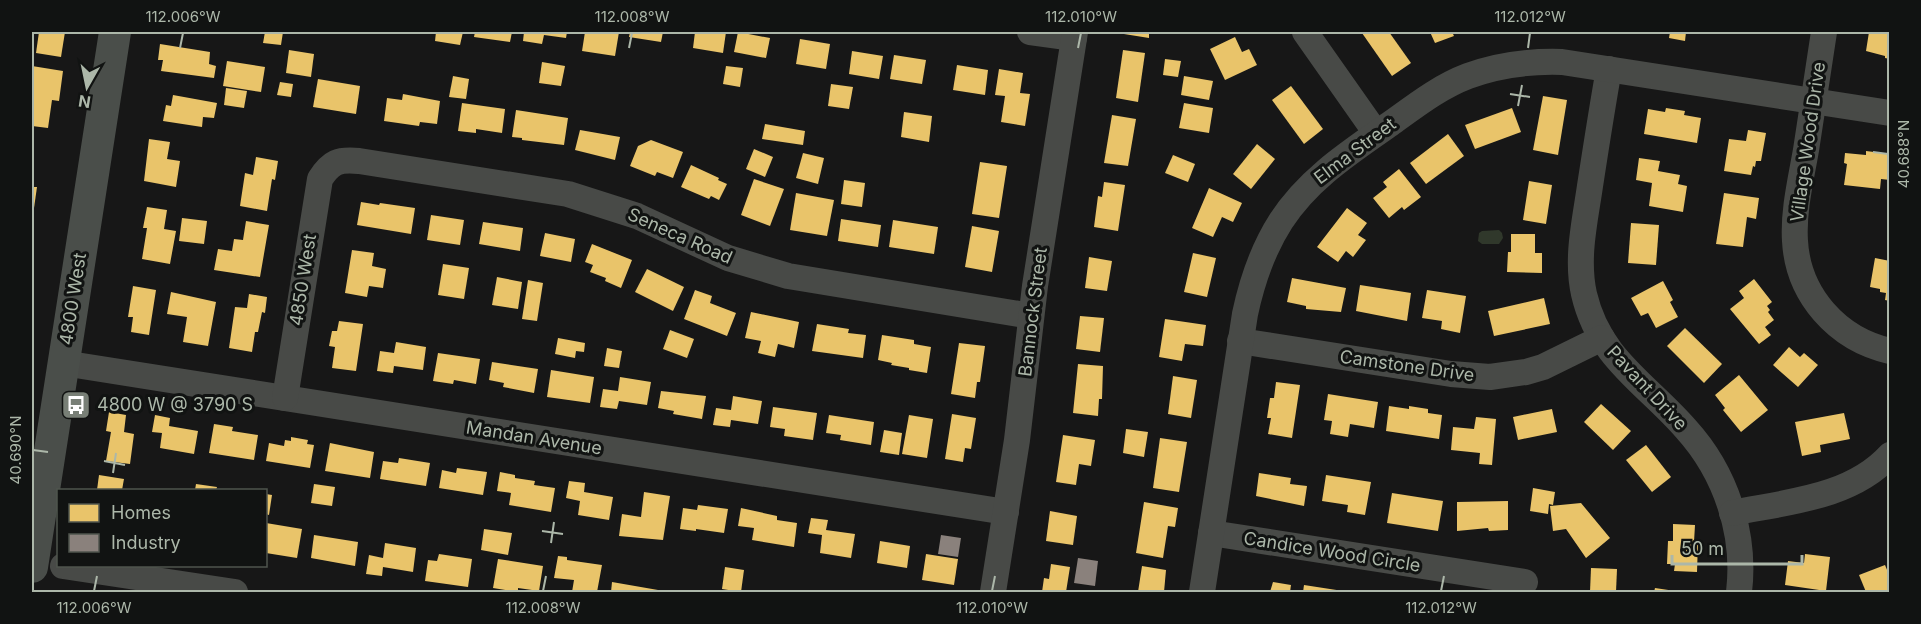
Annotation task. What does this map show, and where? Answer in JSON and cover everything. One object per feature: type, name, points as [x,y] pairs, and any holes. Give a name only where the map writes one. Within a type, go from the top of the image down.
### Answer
[{"type":"main road","name":"4800 West","points":[[46,565],[63,363],[115,32]]},
{"type":"street","points":[[1030,32],[1074,35]]},
{"type":"street","points":[[1305,32],[1376,133]]},
{"type":"street","name":"Village Wood Drive","points":[[1824,32],[1795,220],[1797,259],[1810,292],[1834,324],[1865,344],[1890,351]]},
{"type":"street","name":"Bannock Street","points":[[993,592],[1025,380],[1031,316],[1074,35]]},
{"type":"street","name":"Elma Street","points":[[1202,592],[1245,314],[1255,276],[1271,238],[1280,221],[1314,180],[1430,95],[1468,76],[1527,63],[1545,62],[1578,64],[1890,113]]},
{"type":"street","name":"Pavant Drive","points":[[1609,69],[1583,234],[1581,262],[1585,295],[1602,338],[1616,360],[1685,428],[1698,443],[1721,481],[1732,513],[1739,550],[1739,592]]},
{"type":"street","name":"Seneca Road","points":[[329,165],[343,161],[359,161],[568,194],[637,216],[709,251],[766,271],[808,281],[1031,316]]},
{"type":"street","name":"4850 West","points":[[285,398],[315,202],[320,179],[329,165]]},
{"type":"street","name":"Camstone Drive","points":[[1240,341],[1451,374],[1490,377],[1544,367],[1602,338]]},
{"type":"street","name":"Mandan Avenue","points":[[63,363],[1006,512]]},
{"type":"street","points":[[1732,513],[1846,487],[1878,467],[1890,455]]},
{"type":"street","name":"Candice Wood Circle","points":[[1211,533],[1525,582]]},
{"type":"street","points":[[60,567],[235,592]]},
{"type":"shaded area","points":[[1499,230],[1503,238],[1499,244],[1482,244],[1478,241],[1479,233],[1482,231]]},
{"type":"building: Homes","points":[[39,32],[65,32],[61,57],[36,53]]},
{"type":"building: Homes","points":[[265,32],[283,32],[281,45],[263,43]]},
{"type":"building: Homes","points":[[436,32],[463,32],[460,45],[435,41]]},
{"type":"building: Homes","points":[[475,32],[512,32],[510,42],[474,37]]},
{"type":"building: Homes","points":[[524,32],[567,32],[566,38],[544,35],[542,44],[523,41]]},
{"type":"building: Homes","points":[[585,32],[619,32],[615,56],[582,51]]},
{"type":"building: Homes","points":[[630,32],[663,32],[661,42],[629,37]]},
{"type":"building: Homes","points":[[695,32],[726,32],[723,53],[693,48]]},
{"type":"building: Homes","points":[[738,32],[770,38],[766,58],[734,52]]},
{"type":"building: Homes","points":[[1124,32],[1149,32],[1149,38],[1124,34]]},
{"type":"building: Homes","points":[[1389,32],[1411,63],[1392,76],[1362,33]]},
{"type":"building: Homes","points":[[1430,32],[1452,32],[1454,36],[1435,43]]},
{"type":"building: Homes","points":[[1670,32],[1686,32],[1685,41],[1669,38]]},
{"type":"building: Homes","points":[[1869,32],[1890,32],[1890,59],[1866,51]]},
{"type":"building: Homes","points":[[1235,37],[1242,52],[1249,49],[1257,65],[1225,80],[1210,49]]},
{"type":"building: Homes","points":[[800,39],[830,44],[826,69],[796,64]]},
{"type":"building: Homes","points":[[160,44],[210,52],[209,64],[216,66],[214,78],[161,71],[163,60],[158,60]]},
{"type":"building: Homes","points":[[289,50],[314,54],[311,77],[286,73]]},
{"type":"building: Homes","points":[[1123,50],[1145,53],[1138,102],[1116,98]]},
{"type":"building: Homes","points":[[852,51],[883,56],[879,79],[849,74]]},
{"type":"building: Homes","points":[[894,55],[926,60],[922,84],[890,79]]},
{"type":"building: Homes","points":[[1165,59],[1181,61],[1178,77],[1163,75]]},
{"type":"building: Homes","points":[[227,61],[265,67],[261,92],[223,86]]},
{"type":"building: Homes","points":[[542,62],[565,66],[561,86],[539,83]]},
{"type":"building: Homes","points":[[957,65],[988,70],[985,95],[953,90]]},
{"type":"building: Homes","points":[[32,66],[63,71],[59,101],[52,100],[48,128],[32,126]]},
{"type":"building: Homes","points":[[726,66],[743,68],[740,87],[723,84]]},
{"type":"building: Homes","points":[[999,69],[1023,73],[1020,93],[1030,94],[1025,126],[1001,122],[1005,96],[995,95]]},
{"type":"building: Homes","points":[[453,76],[469,79],[466,99],[449,97]]},
{"type":"building: Homes","points":[[1184,76],[1213,81],[1209,100],[1181,95]]},
{"type":"building: Homes","points":[[318,79],[360,86],[356,114],[313,107]]},
{"type":"building: Homes","points":[[280,82],[293,84],[291,97],[277,95]]},
{"type":"building: Homes","points":[[831,84],[853,87],[849,109],[828,106]]},
{"type":"building: Homes","points":[[1291,86],[1323,129],[1304,144],[1272,100]]},
{"type":"building: Homes","points":[[226,88],[247,91],[244,108],[224,105]]},
{"type":"building: Homes","points":[[403,94],[440,101],[437,124],[420,122],[419,126],[384,121],[387,98],[402,100]]},
{"type":"building: Homes","points":[[173,95],[217,103],[214,118],[203,117],[202,127],[163,121],[166,105],[171,106]]},
{"type":"building: Homes","points":[[1543,96],[1567,100],[1558,155],[1533,150]]},
{"type":"building: Homes","points":[[462,103],[505,109],[502,133],[476,129],[476,133],[458,131]]},
{"type":"building: Homes","points":[[1184,103],[1213,108],[1209,133],[1179,128]]},
{"type":"building: Homes","points":[[1512,108],[1521,132],[1475,149],[1465,125]]},
{"type":"building: Homes","points":[[1666,108],[1685,111],[1684,115],[1701,118],[1697,143],[1644,134],[1648,109],[1665,112]]},
{"type":"building: Homes","points":[[516,110],[568,118],[564,145],[512,137]]},
{"type":"building: Homes","points":[[904,112],[932,116],[929,142],[901,137]]},
{"type":"building: Homes","points":[[1112,115],[1136,119],[1128,166],[1104,163]]},
{"type":"building: Homes","points":[[765,124],[805,131],[803,145],[762,139]]},
{"type":"building: Homes","points":[[580,130],[620,137],[615,160],[575,150]]},
{"type":"building: Homes","points":[[1748,130],[1766,133],[1761,161],[1756,161],[1751,175],[1724,171],[1729,139],[1746,141]]},
{"type":"building: Homes","points":[[1448,134],[1464,156],[1426,184],[1410,163]]},
{"type":"building: Homes","points":[[149,139],[170,142],[167,159],[180,161],[176,187],[144,181]]},
{"type":"building: Homes","points":[[651,140],[683,152],[673,178],[657,172],[655,176],[630,166],[638,146]]},
{"type":"building: Homes","points":[[1257,144],[1275,159],[1251,189],[1233,174]]},
{"type":"building: Homes","points":[[754,149],[773,157],[765,177],[746,169]]},
{"type":"building: Homes","points":[[1866,151],[1890,154],[1890,180],[1881,179],[1880,189],[1844,185],[1847,164],[1844,163],[1845,153],[1866,155]]},
{"type":"building: Homes","points":[[803,153],[824,158],[818,184],[796,178]]},
{"type":"building: Homes","points":[[1173,155],[1195,164],[1188,182],[1165,173]]},
{"type":"building: Homes","points":[[256,157],[278,161],[275,180],[272,179],[267,211],[240,206],[245,173],[253,175]]},
{"type":"building: Homes","points":[[1639,158],[1660,161],[1658,171],[1680,175],[1678,184],[1687,186],[1683,212],[1649,206],[1652,183],[1636,180]]},
{"type":"building: Homes","points":[[980,162],[1007,166],[999,218],[972,214]]},
{"type":"building: Homes","points":[[691,165],[727,184],[719,200],[711,196],[709,199],[681,187]]},
{"type":"building: Homes","points":[[1399,169],[1421,197],[1404,210],[1402,207],[1389,218],[1373,198],[1387,187],[1383,182]]},
{"type":"building: Homes","points":[[754,179],[784,189],[770,226],[741,215]]},
{"type":"building: Homes","points":[[844,180],[865,183],[862,207],[841,204]]},
{"type":"building: Homes","points":[[1529,181],[1552,185],[1546,224],[1523,220]]},
{"type":"building: Homes","points":[[1104,182],[1125,185],[1118,231],[1094,227],[1098,196],[1102,197]]},
{"type":"building: Homes","points":[[32,187],[37,187],[33,215],[32,215]]},
{"type":"building: Homes","points":[[1209,188],[1242,203],[1233,222],[1222,217],[1213,237],[1192,228]]},
{"type":"building: Homes","points":[[796,193],[834,200],[827,236],[790,230]]},
{"type":"building: Homes","points":[[1724,193],[1759,198],[1756,219],[1747,217],[1743,247],[1716,244]]},
{"type":"building: Homes","points":[[361,202],[415,208],[411,234],[357,225]]},
{"type":"building: Homes","points":[[147,207],[167,210],[164,229],[176,231],[170,264],[142,259],[147,228],[143,228]]},
{"type":"building: Homes","points":[[1347,208],[1367,223],[1358,235],[1366,240],[1353,257],[1346,251],[1338,262],[1317,247]]},
{"type":"building: Homes","points":[[431,215],[464,220],[460,245],[427,240]]},
{"type":"building: Homes","points":[[182,218],[207,221],[204,244],[179,241]]},
{"type":"building: Homes","points":[[841,219],[881,225],[878,247],[838,241]]},
{"type":"building: Homes","points":[[893,220],[938,227],[934,254],[889,247]]},
{"type":"building: Homes","points":[[246,221],[269,225],[260,277],[214,270],[218,249],[232,251],[234,239],[243,240]]},
{"type":"building: Homes","points":[[483,222],[523,228],[520,251],[479,244]]},
{"type":"building: Homes","points":[[1631,223],[1659,225],[1656,265],[1628,263]]},
{"type":"building: Homes","points":[[972,226],[999,231],[992,272],[965,267]]},
{"type":"building: Homes","points":[[545,233],[575,239],[571,262],[540,256]]},
{"type":"building: Homes","points":[[1511,234],[1535,234],[1535,253],[1542,253],[1542,273],[1507,272],[1508,252],[1511,252]]},
{"type":"building: Homes","points":[[592,244],[632,260],[621,288],[605,281],[606,278],[590,272],[593,265],[585,262]]},
{"type":"building: Homes","points":[[352,250],[374,253],[372,266],[386,269],[383,288],[369,286],[367,297],[345,293]]},
{"type":"building: Homes","points":[[1193,253],[1216,258],[1207,297],[1184,292]]},
{"type":"building: Homes","points":[[1089,257],[1112,261],[1107,291],[1085,288]]},
{"type":"building: Homes","points":[[1875,258],[1890,261],[1890,301],[1885,300],[1886,293],[1870,287]]},
{"type":"building: Homes","points":[[443,264],[469,268],[464,299],[438,295]]},
{"type":"building: Homes","points":[[647,269],[684,287],[673,311],[635,292]]},
{"type":"building: Homes","points":[[497,277],[522,282],[518,309],[492,305]]},
{"type":"building: Homes","points":[[1292,278],[1346,288],[1341,312],[1306,309],[1306,306],[1287,302]]},
{"type":"building: Homes","points":[[1754,279],[1772,302],[1767,306],[1774,320],[1765,327],[1771,335],[1759,344],[1730,309],[1744,298],[1739,291]]},
{"type":"building: Homes","points":[[528,280],[543,283],[537,321],[522,319]]},
{"type":"building: Homes","points":[[1663,281],[1673,300],[1670,302],[1678,317],[1656,328],[1648,313],[1641,316],[1631,298]]},
{"type":"building: Homes","points":[[1360,285],[1411,293],[1407,321],[1356,311]]},
{"type":"building: Homes","points":[[133,286],[156,290],[149,335],[131,332],[133,317],[128,317]]},
{"type":"building: Homes","points":[[695,290],[712,296],[710,303],[736,313],[727,336],[684,319]]},
{"type":"building: Homes","points":[[1427,290],[1466,296],[1460,333],[1441,329],[1442,321],[1422,318]]},
{"type":"building: Homes","points":[[171,292],[216,302],[208,346],[183,342],[187,317],[167,314]]},
{"type":"building: Homes","points":[[249,294],[267,297],[265,313],[262,312],[258,332],[255,332],[252,352],[229,348],[235,307],[247,308]]},
{"type":"building: Homes","points":[[1544,298],[1550,324],[1494,336],[1488,311]]},
{"type":"building: Homes","points":[[751,312],[799,322],[794,348],[778,344],[775,357],[758,353],[761,341],[745,338]]},
{"type":"building: Homes","points":[[1080,316],[1104,318],[1100,352],[1076,349]]},
{"type":"building: Homes","points":[[1165,319],[1206,325],[1203,346],[1185,344],[1182,361],[1159,357]]},
{"type":"building: Homes","points":[[339,321],[363,324],[356,371],[332,368],[335,347],[329,346],[332,331],[337,331]]},
{"type":"building: Homes","points":[[817,324],[849,329],[848,333],[866,335],[863,358],[812,351]]},
{"type":"building: Homes","points":[[1685,328],[1722,364],[1704,383],[1667,346]]},
{"type":"building: Homes","points":[[670,330],[694,339],[687,358],[663,349]]},
{"type":"building: Homes","points":[[882,335],[914,340],[914,344],[931,347],[927,373],[878,360]]},
{"type":"building: Homes","points":[[558,338],[585,343],[584,352],[576,351],[575,358],[555,354]]},
{"type":"building: Homes","points":[[396,342],[426,347],[423,370],[394,366],[393,373],[377,371],[380,351],[394,353]]},
{"type":"building: Homes","points":[[959,343],[985,346],[980,382],[977,382],[975,398],[951,394]]},
{"type":"building: Homes","points":[[1789,347],[1800,357],[1804,353],[1818,365],[1798,387],[1773,365]]},
{"type":"building: Homes","points":[[607,348],[622,351],[619,368],[604,366]]},
{"type":"building: Homes","points":[[438,353],[480,359],[476,384],[454,380],[453,384],[433,381]]},
{"type":"building: Homes","points":[[492,362],[538,369],[534,393],[503,387],[504,383],[489,380]]},
{"type":"building: Homes","points":[[1078,364],[1103,366],[1102,399],[1099,399],[1098,416],[1073,413]]},
{"type":"building: Homes","points":[[551,370],[594,377],[590,403],[547,397]]},
{"type":"building: Homes","points":[[1739,375],[1768,410],[1741,432],[1723,410],[1725,408],[1715,395]]},
{"type":"building: Homes","points":[[1173,376],[1197,380],[1191,418],[1168,414]]},
{"type":"building: Homes","points":[[620,377],[651,382],[647,405],[619,401],[617,409],[600,407],[603,389],[618,391]]},
{"type":"building: Homes","points":[[1276,382],[1300,385],[1292,438],[1268,434],[1271,418],[1267,418],[1270,398],[1274,398]]},
{"type":"building: Homes","points":[[661,391],[706,396],[702,419],[673,414],[674,411],[658,408]]},
{"type":"building: Homes","points":[[1328,394],[1378,402],[1374,428],[1350,424],[1348,437],[1330,434],[1332,421],[1324,420]]},
{"type":"building: Homes","points":[[733,396],[762,401],[758,424],[731,420],[730,427],[713,425],[716,408],[731,410]]},
{"type":"building: Homes","points":[[1601,404],[1631,431],[1613,450],[1584,422]]},
{"type":"building: Homes","points":[[1389,406],[1428,409],[1428,413],[1442,415],[1439,439],[1386,431]]},
{"type":"building: Homes","points":[[773,407],[817,413],[813,440],[784,436],[785,429],[770,427]]},
{"type":"building: Homes","points":[[1552,409],[1557,432],[1518,440],[1513,417]]},
{"type":"building: Homes","points":[[109,412],[126,415],[124,432],[134,434],[130,464],[106,461],[111,432],[106,431]]},
{"type":"building: Homes","points":[[1844,413],[1850,439],[1820,445],[1821,452],[1802,456],[1795,422]]},
{"type":"building: Homes","points":[[952,414],[976,418],[971,449],[965,448],[963,462],[945,459]]},
{"type":"building: Homes","points":[[155,415],[170,418],[169,426],[198,431],[194,454],[160,448],[162,433],[152,432]]},
{"type":"building: Homes","points":[[829,415],[874,422],[871,445],[840,440],[841,435],[826,433]]},
{"type":"building: Homes","points":[[909,415],[933,419],[927,458],[902,454]]},
{"type":"building: Homes","points":[[1476,417],[1496,419],[1492,465],[1479,464],[1480,453],[1451,450],[1453,427],[1474,429]]},
{"type":"building: Homes","points":[[214,424],[233,427],[232,431],[258,435],[254,460],[209,453]]},
{"type":"building: Homes","points":[[1126,429],[1148,432],[1144,457],[1123,453]]},
{"type":"building: Homes","points":[[884,430],[902,433],[899,455],[880,452]]},
{"type":"building: Homes","points":[[1063,435],[1095,440],[1091,466],[1079,464],[1076,485],[1056,482]]},
{"type":"building: Homes","points":[[291,437],[308,440],[307,444],[314,445],[310,468],[266,461],[269,443],[284,446],[285,440],[291,441]]},
{"type":"building: Homes","points":[[1160,438],[1187,442],[1179,492],[1153,488]]},
{"type":"building: Homes","points":[[330,443],[374,452],[370,478],[325,471]]},
{"type":"building: Homes","points":[[1646,445],[1671,477],[1652,492],[1626,460]]},
{"type":"building: Homes","points":[[399,458],[430,463],[426,486],[380,479],[383,461],[398,463]]},
{"type":"building: Homes","points":[[457,468],[487,472],[483,495],[439,488],[442,470],[456,473]]},
{"type":"building: Homes","points":[[500,472],[515,475],[515,478],[535,481],[534,485],[555,488],[551,512],[509,505],[511,493],[497,491]]},
{"type":"building: Homes","points":[[1259,473],[1291,478],[1290,484],[1307,486],[1304,506],[1256,496]]},
{"type":"building: Homes","points":[[99,475],[124,479],[122,489],[97,489]]},
{"type":"building: Homes","points":[[1326,475],[1371,482],[1365,515],[1347,512],[1348,505],[1322,501]]},
{"type":"building: Homes","points":[[569,481],[585,483],[584,492],[613,497],[609,520],[578,515],[580,501],[566,498]]},
{"type":"building: Homes","points":[[196,484],[217,487],[216,489],[195,489]]},
{"type":"building: Homes","points":[[314,484],[335,487],[332,506],[311,503]]},
{"type":"building: Homes","points":[[1533,488],[1555,492],[1553,505],[1549,504],[1548,514],[1530,511]]},
{"type":"building: Homes","points":[[644,492],[670,496],[663,540],[619,536],[622,514],[641,517]]},
{"type":"building: Homes","points":[[1392,493],[1443,501],[1438,531],[1387,523]]},
{"type":"building: Homes","points":[[267,494],[272,495],[269,515],[267,514]]},
{"type":"building: Homes","points":[[1508,501],[1508,530],[1489,531],[1488,528],[1457,531],[1457,502]]},
{"type":"building: Homes","points":[[1144,502],[1178,508],[1175,527],[1168,526],[1163,558],[1136,553]]},
{"type":"building: Homes","points":[[1581,503],[1610,538],[1586,558],[1566,529],[1553,531],[1550,506]]},
{"type":"building: Homes","points":[[698,505],[728,509],[724,533],[680,529],[683,508],[697,510]]},
{"type":"building: Homes","points":[[741,508],[777,516],[777,520],[797,523],[794,547],[752,540],[754,528],[738,526]]},
{"type":"building: Homes","points":[[1050,511],[1077,516],[1073,545],[1046,541]]},
{"type":"building: Homes","points":[[811,518],[828,520],[826,530],[855,534],[851,558],[820,553],[822,535],[808,533]]},
{"type":"building: Homes","points":[[267,523],[302,529],[297,558],[267,553]]},
{"type":"building: Homes","points":[[1673,524],[1695,525],[1694,542],[1698,542],[1697,572],[1674,571],[1675,564],[1667,564],[1668,541],[1673,541]]},
{"type":"building: Homes","points":[[484,529],[512,533],[508,555],[481,550]]},
{"type":"building: Homes","points":[[314,535],[358,542],[355,566],[311,558]]},
{"type":"building: Homes","points":[[880,541],[910,546],[907,568],[877,563]]},
{"type":"building: Homes","points":[[385,543],[416,548],[413,572],[383,567],[382,576],[366,574],[369,555],[383,558]]},
{"type":"building: Homes","points":[[439,554],[472,559],[468,587],[425,581],[428,560],[437,561]]},
{"type":"building: Homes","points":[[926,554],[958,559],[954,585],[922,580]]},
{"type":"building: Homes","points":[[1805,554],[1830,557],[1826,591],[1785,585],[1788,561],[1804,563]]},
{"type":"building: Homes","points":[[558,556],[567,557],[567,560],[602,565],[597,592],[572,592],[574,580],[554,578]]},
{"type":"building: Homes","points":[[498,559],[543,566],[539,591],[518,588],[518,592],[493,588]]},
{"type":"building: Homes","points":[[1051,564],[1070,567],[1066,592],[1042,592],[1044,578],[1049,579]]},
{"type":"building: Homes","points":[[1885,565],[1890,577],[1890,592],[1866,592],[1859,575]]},
{"type":"building: Homes","points":[[1142,566],[1166,570],[1164,592],[1138,592]]},
{"type":"building: Homes","points":[[725,567],[744,570],[741,592],[722,589]]},
{"type":"building: Homes","points":[[1591,568],[1617,569],[1616,592],[1590,592]]},
{"type":"building: Homes","points":[[612,582],[658,590],[657,592],[611,592]]},
{"type":"building: Homes","points":[[1273,582],[1291,585],[1290,592],[1270,592]]},
{"type":"building: Homes","points":[[1304,585],[1343,591],[1343,592],[1303,592]]},
{"type":"building: Homes","points":[[1655,588],[1675,591],[1675,592],[1654,592]]},
{"type":"building: Industry","points":[[941,535],[961,538],[958,557],[938,554]]},
{"type":"building: Industry","points":[[1078,558],[1098,561],[1095,586],[1074,583]]},
{"type":"place","name":"4800 W @ 3790 S","points":[[76,405]]}]
